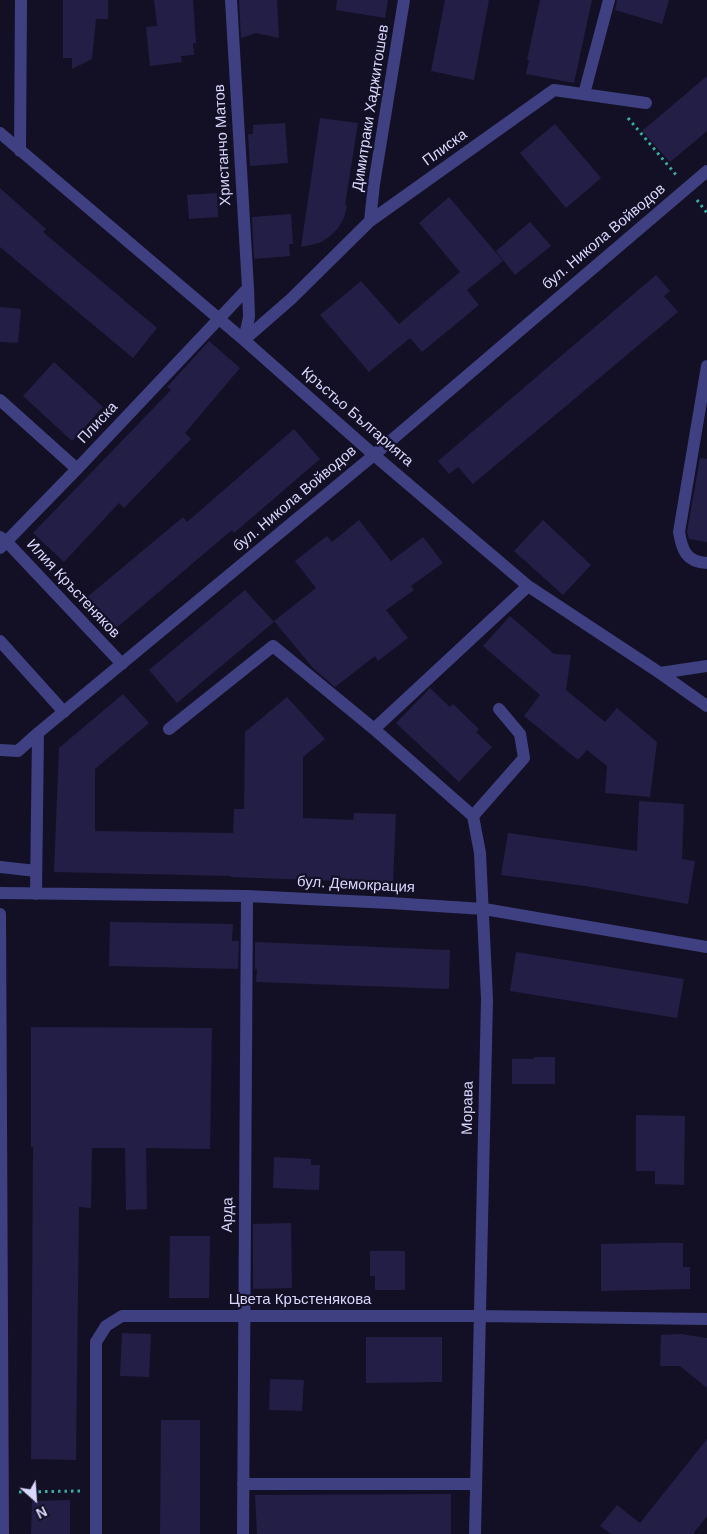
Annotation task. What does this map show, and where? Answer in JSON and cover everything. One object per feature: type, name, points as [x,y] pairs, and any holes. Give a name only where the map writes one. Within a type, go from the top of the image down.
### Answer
[{"type":"street","points":[[20,151],[21,0]]},
{"type":"street","name":"Христанчо Матов","points":[[231,0],[250,316],[244,340]]},
{"type":"street","name":"Димитраки Хаджитошев","points":[[370,221],[374,184],[404,0]]},
{"type":"street","points":[[584,94],[608,0]]},
{"type":"street","name":"Плиска","points":[[244,340],[291,299],[370,221],[554,90],[646,103]]},
{"type":"street","name":"Кръстьо Българията","points":[[0,133],[244,340],[374,455],[528,586],[707,706]]},
{"type":"street","name":"бул. Никола Войводов","points":[[0,750],[18,751],[374,455],[707,171]]},
{"type":"street","points":[[217,319],[248,288]]},
{"type":"street","name":"Плиска","points":[[2,542],[76,469],[217,319]]},
{"type":"street","points":[[707,366],[680,532],[682,546],[688,557],[697,563],[707,563]]},
{"type":"street","points":[[0,400],[76,469]]},
{"type":"street","name":"Илия Кръстеняков","points":[[2,542],[122,664]]},
{"type":"street","points":[[374,729],[528,586]]},
{"type":"street","points":[[0,641],[64,712]]},
{"type":"street","points":[[169,729],[273,646],[374,729],[473,816],[524,758],[520,734],[499,710]]},
{"type":"street","points":[[660,673],[707,666]]},
{"type":"street","points":[[36,894],[38,733]]},
{"type":"street","name":"Морава","points":[[473,816],[480,853],[487,999],[475,1534]]},
{"type":"street","points":[[0,867],[36,871]]},
{"type":"street","name":"бул. Демокрация","points":[[0,894],[248,896],[484,909],[707,947]]},
{"type":"street","name":"Арда","points":[[243,1534],[248,896]]},
{"type":"street","points":[[0,914],[3,1534]]},
{"type":"street","name":"Цвета Кръстенякова","points":[[96,1534],[96,1342],[106,1326],[122,1316],[480,1316],[707,1319]]},
{"type":"street","points":[[243,1484],[476,1484]]},
{"type":"path","points":[[612,98],[707,213]]},
{"type":"path","points":[[3,1492],[96,1491]]},
{"type":"building","points":[[63,0],[108,0],[108,19],[96,19],[92,59],[72,69],[72,58],[63,58]]},
{"type":"building","points":[[154,0],[193,0],[196,43],[193,43],[194,55],[181,56],[182,62],[150,66],[146,27],[157,26]]},
{"type":"building","points":[[239,0],[277,0],[279,38],[256,33],[241,38]]},
{"type":"building","points":[[337,0],[388,0],[385,18],[336,10]]},
{"type":"building","points":[[445,0],[489,0],[474,80],[431,71]]},
{"type":"building","points":[[540,0],[592,0],[574,83],[526,74],[529,60],[527,60]]},
{"type":"building","points":[[617,0],[669,0],[662,24],[615,10]]},
{"type":"building","points":[[707,76],[707,131],[670,162],[642,131]]},
{"type":"building","points":[[320,118],[358,123],[345,205],[347,206],[344,218],[329,237],[319,243],[301,247]]},
{"type":"building","points":[[285,123],[288,163],[250,166],[248,134],[253,134],[253,125]]},
{"type":"building","points":[[555,124],[601,178],[566,208],[520,153]]},
{"type":"building","points":[[0,188],[46,229],[43,232],[157,328],[133,358],[0,247]]},
{"type":"building","points":[[217,193],[218,217],[189,219],[187,195]]},
{"type":"building","points":[[449,197],[503,261],[467,290],[479,305],[422,352],[410,338],[369,372],[320,315],[361,281],[399,324],[460,272],[419,223]]},
{"type":"building","points":[[291,214],[293,244],[289,244],[290,256],[254,259],[252,217]]},
{"type":"building","points":[[530,222],[551,246],[515,275],[496,251]]},
{"type":"building","points":[[656,275],[670,291],[664,296],[678,312],[473,484],[458,467],[449,474],[438,461]]},
{"type":"building","points":[[0,307],[21,309],[18,343],[0,342]]},
{"type":"building","points":[[209,341],[240,368],[185,433],[191,439],[124,508],[119,503],[64,562],[33,533],[171,390],[167,387]]},
{"type":"building","points":[[54,362],[103,407],[72,441],[23,396]]},
{"type":"building","points":[[294,429],[320,459],[234,533],[232,530],[114,630],[86,598],[183,517],[187,522]]},
{"type":"building","points":[[700,458],[707,459],[707,542],[689,539],[687,532]]},
{"type":"building","points":[[359,520],[391,561],[423,537],[443,563],[411,586],[414,590],[386,610],[408,638],[378,661],[375,656],[335,687],[313,668],[274,621],[316,588],[295,561],[327,536],[332,542]]},
{"type":"building","points":[[543,520],[591,565],[563,595],[514,551]]},
{"type":"building","points":[[245,590],[274,622],[177,703],[149,670]]},
{"type":"building","points":[[510,616],[554,654],[571,655],[566,690],[605,722],[617,708],[657,742],[650,797],[605,793],[607,766],[587,750],[578,760],[524,716],[540,695],[483,646]]},
{"type":"building","points":[[430,688],[450,707],[453,704],[479,729],[476,732],[492,747],[459,782],[396,723]]},
{"type":"building","points":[[123,694],[149,723],[95,769],[95,831],[233,833],[234,809],[244,809],[245,732],[287,697],[325,739],[303,757],[303,818],[353,820],[354,813],[396,814],[393,883],[231,876],[54,872],[59,748]]},
{"type":"building","points":[[639,801],[684,804],[682,859],[695,861],[688,904],[585,886],[501,875],[508,833],[637,851]]},
{"type":"building","points":[[110,922],[233,924],[232,941],[239,941],[238,969],[109,966]]},
{"type":"building","points":[[255,942],[450,950],[449,989],[256,982]]},
{"type":"building","points":[[516,952],[684,979],[677,1018],[510,991]]},
{"type":"building","points":[[31,1027],[212,1028],[210,1149],[146,1148],[147,1209],[126,1210],[125,1148],[92,1148],[91,1208],[79,1207],[76,1460],[31,1459],[33,1147],[31,1147]]},
{"type":"building","points":[[534,1057],[555,1057],[555,1084],[512,1084],[512,1059],[534,1059]]},
{"type":"building","points":[[636,1115],[685,1116],[684,1185],[655,1184],[655,1171],[636,1171]]},
{"type":"building","points":[[274,1157],[311,1159],[311,1165],[320,1165],[319,1190],[273,1188]]},
{"type":"building","points":[[291,1223],[292,1288],[253,1289],[253,1224]]},
{"type":"building","points":[[170,1236],[210,1236],[209,1298],[169,1298]]},
{"type":"building","points":[[683,1243],[683,1267],[690,1267],[690,1289],[601,1291],[601,1244]]},
{"type":"building","points":[[370,1251],[405,1251],[405,1290],[375,1290],[375,1276],[370,1276]]},
{"type":"building","points":[[122,1333],[151,1334],[149,1377],[120,1376]]},
{"type":"building","points":[[681,1334],[707,1338],[707,1388],[680,1366],[660,1366],[661,1335]]},
{"type":"building","points":[[366,1337],[442,1337],[442,1382],[366,1383]]},
{"type":"building","points":[[270,1379],[304,1380],[302,1411],[269,1410]]},
{"type":"building","points":[[161,1420],[200,1420],[200,1534],[160,1534]]},
{"type":"building","points":[[707,1439],[707,1516],[693,1534],[611,1534],[600,1526],[617,1505],[640,1523]]},
{"type":"building","points":[[451,1494],[451,1534],[257,1534],[255,1495]]},
{"type":"building","points":[[70,1500],[70,1534],[31,1534],[32,1501]]}]
